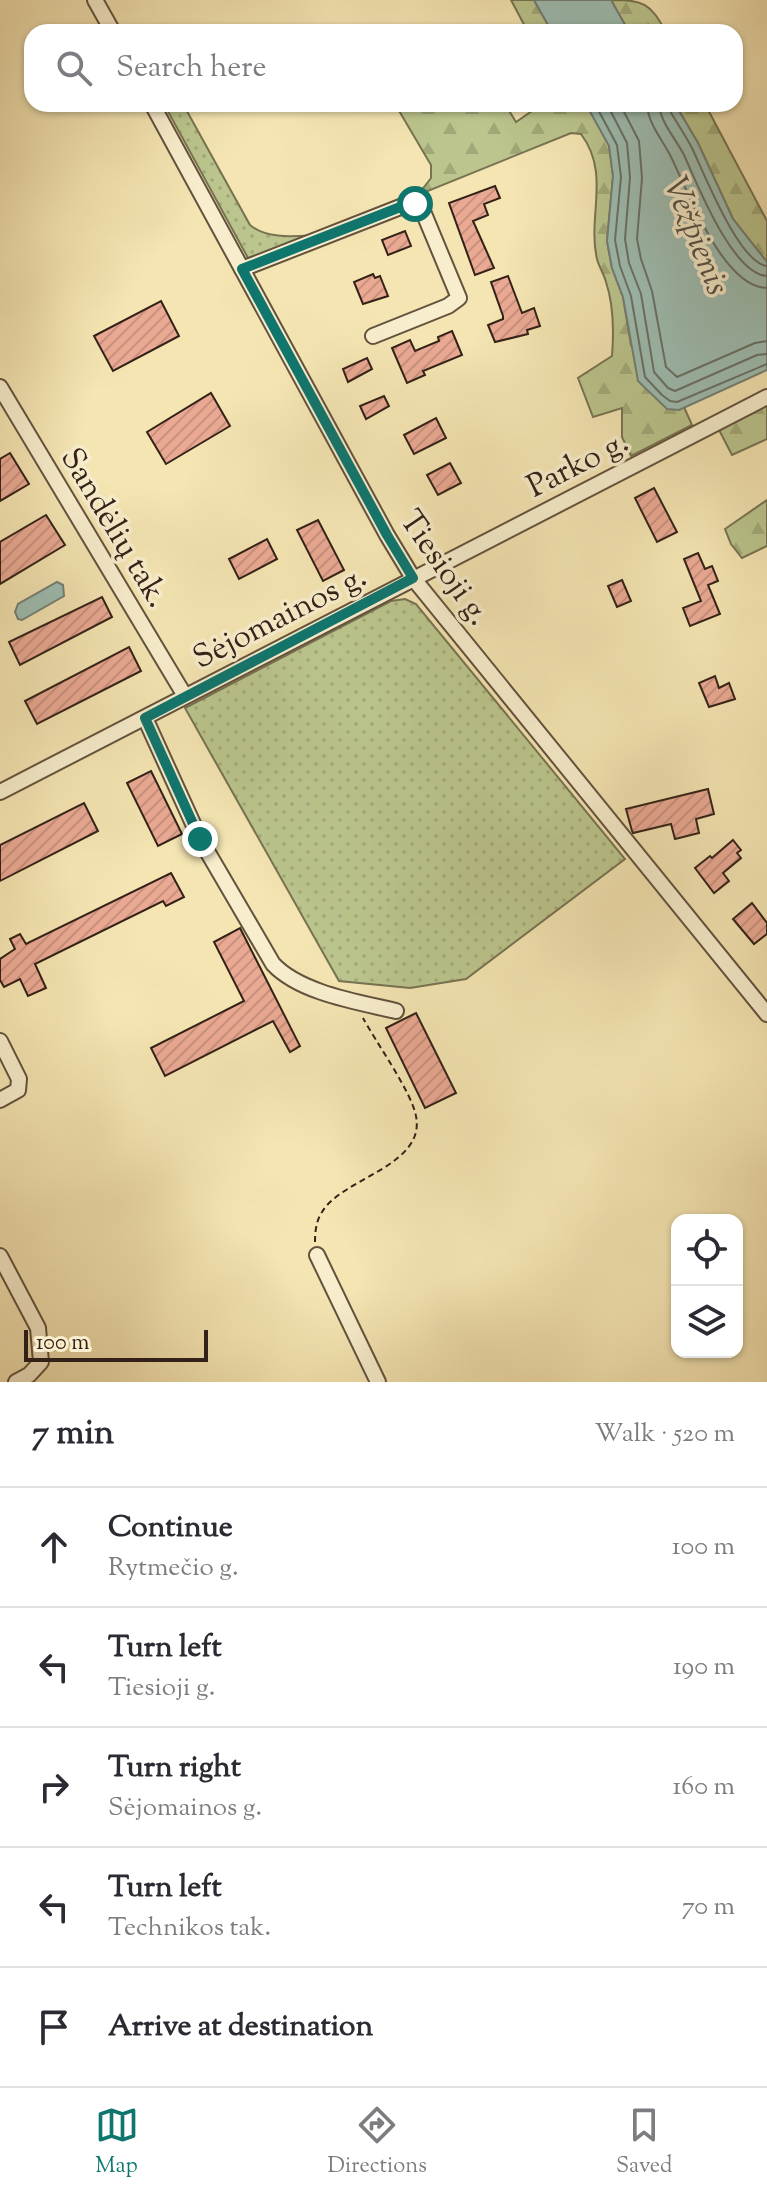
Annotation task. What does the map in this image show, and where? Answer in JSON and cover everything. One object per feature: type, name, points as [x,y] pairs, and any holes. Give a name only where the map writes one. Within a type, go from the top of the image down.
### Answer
[{"type":"street","points":[[95,0],[108,24]]},
{"type":"street","name":"Tiesioji g.","points":[[156,112],[413,578],[767,1014]]},
{"type":"street","points":[[242,269],[408,204],[415,204],[422,209],[459,298],[448,306],[373,336]]},
{"type":"street","name":"Sandėlių tak.","points":[[0,387],[185,696]]},
{"type":"street","name":"Parko g.","points":[[413,578],[767,397]]},
{"type":"street","name":"Sėjomainos g.","points":[[0,792],[413,578]]},
{"type":"street","points":[[145,718],[200,839],[273,964],[298,982],[396,1011]]},
{"type":"street","points":[[0,1041],[19,1079],[18,1090],[0,1100]]},
{"type":"street","points":[[317,1255],[378,1382]]},
{"type":"street","points":[[0,1256],[38,1328],[41,1362],[29,1375],[16,1382]]},
{"type":"path","points":[[317,1255],[317,1222],[328,1204],[409,1149],[417,1129],[413,1105],[352,1000]]},
{"type":"green space","points":[[511,0],[534,0],[548,24],[524,24]]},
{"type":"green space","points":[[611,0],[639,2],[650,9],[661,24],[624,24]]},
{"type":"green space","points":[[168,112],[187,112],[250,225],[274,235],[319,235],[255,260],[248,258]]},
{"type":"green space","points":[[400,112],[510,112],[516,122],[530,112],[590,112],[609,145],[613,176],[607,241],[612,268],[623,297],[631,345],[679,410],[684,407],[692,425],[631,456],[622,437],[622,408],[593,417],[578,378],[612,356],[613,337],[611,300],[595,243],[595,164],[581,134],[571,133],[418,195],[431,178],[431,165]]},
{"type":"green space","points":[[680,112],[709,112],[767,221],[767,262],[733,219],[698,143]]},
{"type":"green space","points":[[767,404],[767,439],[732,455],[719,430]]},
{"type":"green space","points":[[767,500],[767,546],[742,558],[731,544],[725,529]]},
{"type":"green space","points":[[405,599],[416,604],[625,859],[466,979],[410,988],[339,981],[185,708],[391,601]]},
{"type":"water","points":[[534,0],[611,0],[624,24],[548,24]]},
{"type":"water","name":"Vėžpienis","points":[[590,112],[680,112],[698,143],[733,219],[767,262],[767,370],[679,410],[667,409],[638,381],[623,297],[612,268],[607,241],[613,176],[609,146]]},
{"type":"water","points":[[57,582],[63,585],[64,596],[22,620],[18,619],[15,612],[18,604]]},
{"type":"building","points":[[495,186],[500,198],[484,204],[488,215],[473,221],[494,268],[475,275],[449,203]]},
{"type":"building","points":[[405,231],[411,246],[388,255],[382,240]]},
{"type":"building","points":[[373,274],[375,278],[380,276],[388,296],[363,304],[354,282]]},
{"type":"building","points":[[508,276],[522,313],[534,308],[540,326],[527,330],[528,334],[495,342],[488,325],[503,319],[503,316],[491,282]]},
{"type":"building","points":[[161,301],[179,336],[113,371],[94,336]]},
{"type":"building","points":[[452,331],[462,355],[423,371],[425,375],[407,383],[392,348],[410,340],[415,351],[439,341],[438,337]]},
{"type":"building","points":[[367,358],[372,369],[348,382],[343,369]]},
{"type":"building","points":[[211,393],[230,426],[166,464],[147,432]]},
{"type":"building","points":[[384,396],[389,406],[366,419],[360,406]]},
{"type":"building","points":[[436,418],[446,438],[414,454],[404,435]]},
{"type":"building","points":[[10,453],[29,484],[0,501],[0,459]]},
{"type":"building","points":[[450,463],[461,483],[438,495],[427,475]]},
{"type":"building","points":[[654,488],[677,532],[657,542],[635,498]]},
{"type":"building","points":[[46,515],[65,545],[0,584],[0,542]]},
{"type":"building","points":[[318,520],[344,570],[323,581],[297,530]]},
{"type":"building","points":[[267,539],[277,559],[239,579],[229,559]]},
{"type":"building","points":[[698,553],[705,569],[712,566],[718,581],[708,585],[720,614],[690,626],[683,608],[701,601],[684,559]]},
{"type":"building","points":[[622,580],[631,601],[617,607],[608,586]]},
{"type":"building","points":[[102,597],[112,617],[20,665],[9,642]]},
{"type":"building","points":[[129,647],[141,671],[37,724],[25,701]]},
{"type":"building","points":[[715,676],[719,688],[729,683],[735,699],[709,707],[699,683]]},
{"type":"building","points":[[151,771],[182,834],[158,846],[127,783]]},
{"type":"building","points":[[708,789],[714,814],[696,819],[699,833],[675,839],[671,824],[633,833],[626,809]]},
{"type":"building","points":[[84,803],[98,831],[0,881],[0,845]]},
{"type":"building","points":[[733,840],[741,850],[737,853],[741,858],[723,873],[729,881],[714,893],[695,868]]},
{"type":"building","points":[[171,873],[184,897],[166,906],[163,901],[35,964],[46,988],[28,996],[20,979],[4,987],[0,980],[0,959],[15,949],[10,939],[20,934],[26,944]]},
{"type":"building","points":[[752,903],[767,923],[767,934],[754,944],[733,919]]},
{"type":"building","points":[[240,928],[300,1046],[290,1052],[273,1021],[165,1076],[151,1048],[244,1001],[214,942]]},
{"type":"building","points":[[416,1013],[456,1093],[425,1108],[386,1028]]},
{"type":"route","points":[[200,839],[145,718],[413,578],[242,269],[408,204],[415,204]]}]
